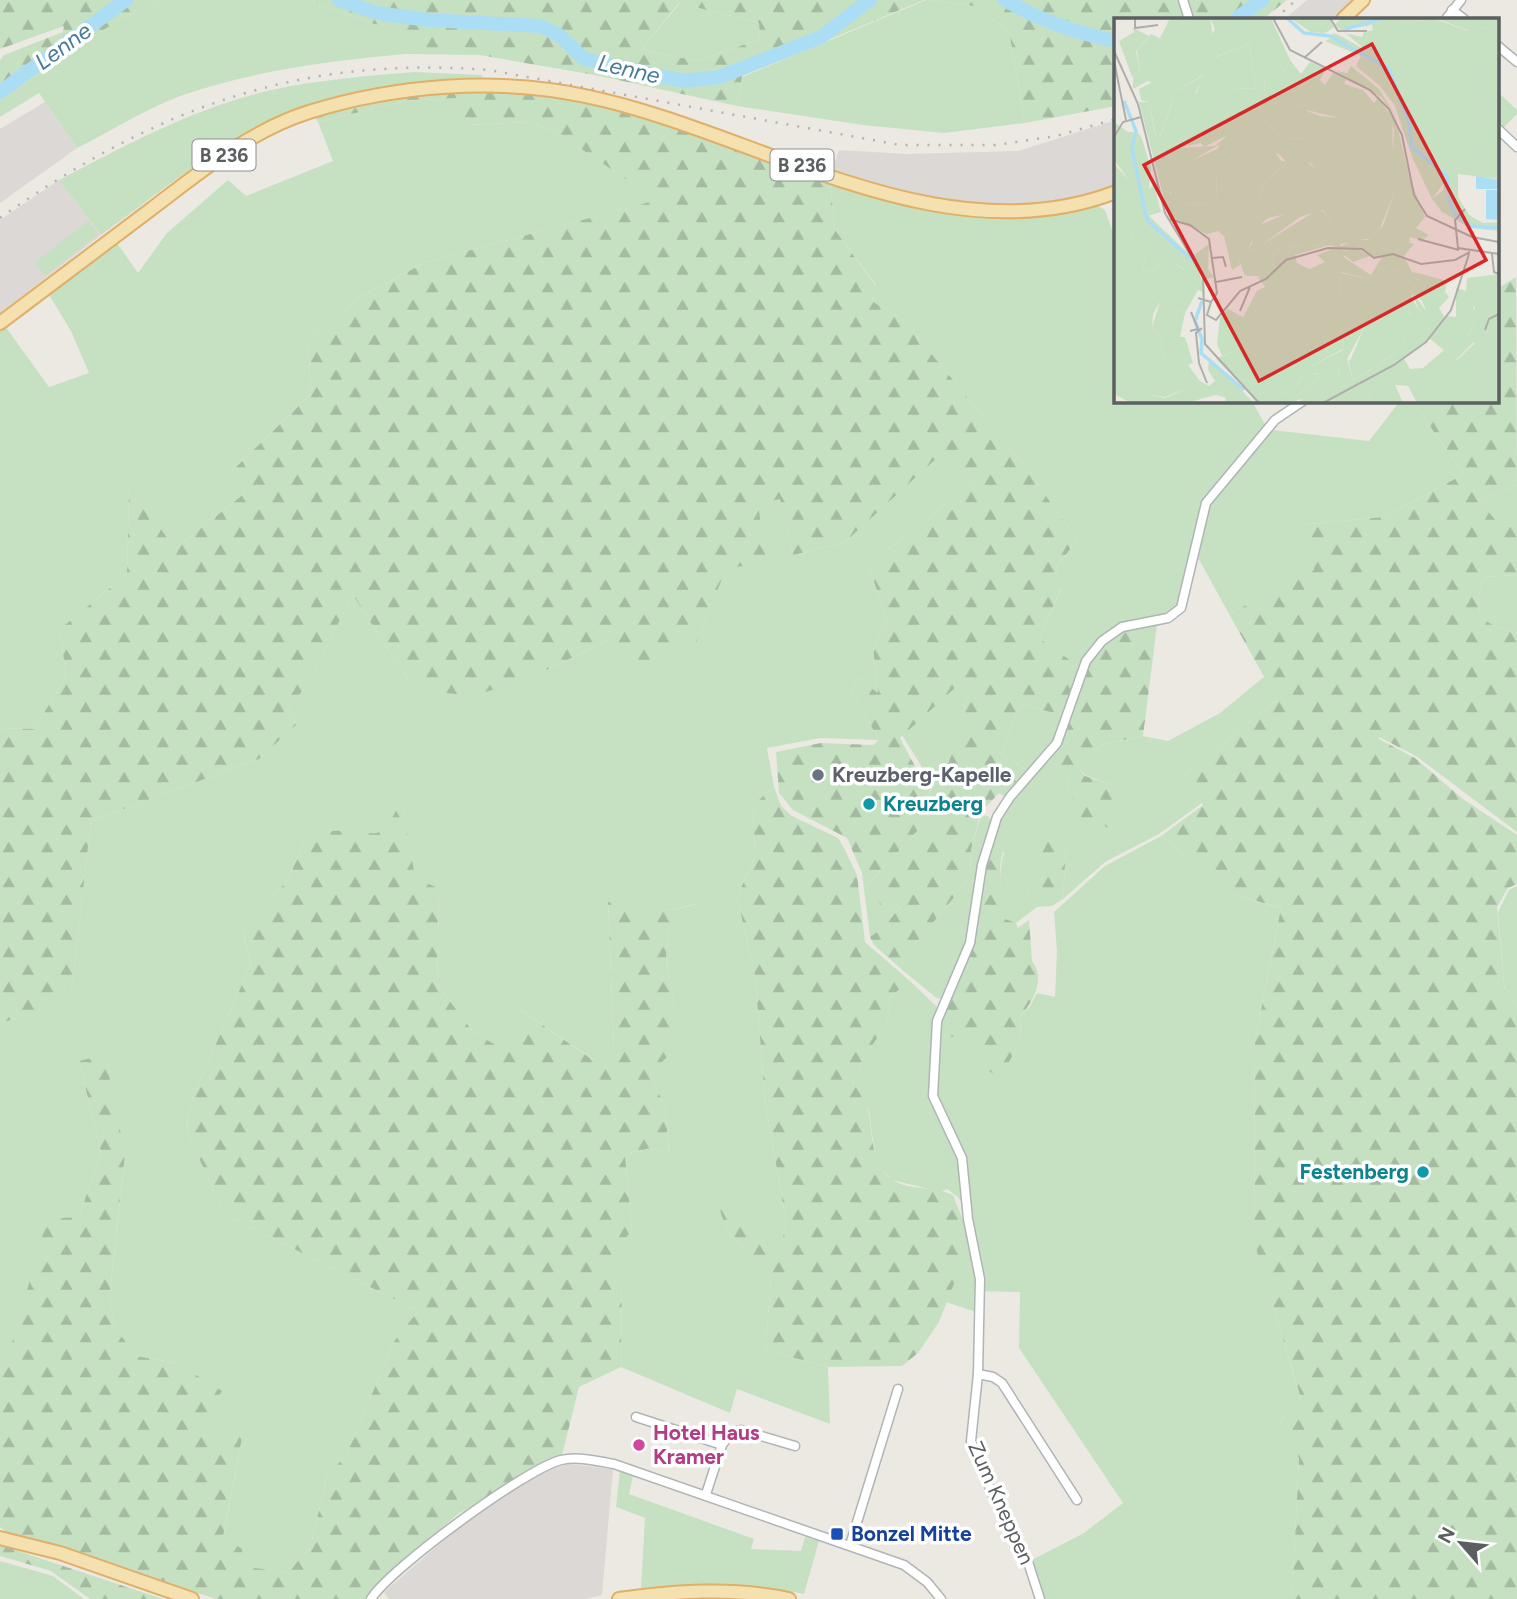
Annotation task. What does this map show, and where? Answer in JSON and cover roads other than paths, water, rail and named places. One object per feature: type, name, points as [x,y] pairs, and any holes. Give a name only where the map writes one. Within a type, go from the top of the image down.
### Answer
[{"type":"main road","points":[[1344,18],[1363,0]]},
{"type":"main road","name":"B 236","points":[[0,323],[201,171],[264,130],[309,112],[422,90],[491,85],[562,91],[609,101],[868,187],[952,209],[1003,213],[1041,211],[1077,205],[1114,193]]},
{"type":"main road","points":[[0,1538],[86,1562],[192,1599]]},
{"type":"main road","points":[[618,1599],[703,1590],[741,1591],[789,1599]]},
{"type":"street","points":[[1184,0],[1189,18]]},
{"type":"street","points":[[1447,18],[1461,0]]},
{"type":"street","points":[[1452,10],[1463,18]]},
{"type":"street","points":[[1500,48],[1517,62]]},
{"type":"street","points":[[1500,131],[1517,147]]},
{"type":"street","name":"Zum Kneppen","points":[[1040,1599],[1028,1562],[995,1501],[971,1441],[978,1374],[980,1279],[968,1219],[962,1158],[937,1109],[933,1088],[937,1021],[970,943],[990,833],[1010,797],[1057,743],[1083,667],[1092,652],[1122,627],[1168,618],[1181,608],[1203,510],[1210,497],[1275,420],[1302,402]]},
{"type":"street","points":[[978,1374],[993,1377],[1002,1383],[1077,1500]]},
{"type":"street","points":[[850,1545],[898,1389]]},
{"type":"street","points":[[636,1417],[722,1445]]},
{"type":"street","points":[[706,1494],[722,1445],[732,1432],[741,1430],[795,1446]]},
{"type":"street","points":[[371,1599],[387,1582],[462,1519],[544,1467],[560,1460],[592,1460],[614,1464],[706,1494],[904,1565],[927,1582],[940,1599]]},
{"type":"waterway","name":"Lenne","points":[[0,92],[126,0]]},
{"type":"waterway","name":"Lenne","points":[[339,0],[377,13],[428,20],[540,26],[559,35],[584,59],[683,81],[720,77],[821,37],[870,0]]},
{"type":"waterway","name":"Lenne","points":[[1005,0],[1059,25],[1114,41]]},
{"type":"waterway","name":"Lenne","points":[[1237,18],[1262,0]]},
{"type":"railway","points":[[1276,18],[1296,0]]},
{"type":"railway","points":[[0,218],[57,180],[172,119],[291,81],[354,71],[420,68],[489,70],[900,145],[996,145],[1056,136],[1114,120]]},
{"type":"place","name":"Kreuzberg-Kapelle","points":[[818,775]]},
{"type":"place","name":"Kreuzberg","points":[[869,804]]},
{"type":"place","name":"Festenberg","points":[[1423,1172]]},
{"type":"place","name":"Hotel Haus Kramer","points":[[639,1445]]},
{"type":"place","name":"Bonzel Mitte","points":[[837,1534]]}]
